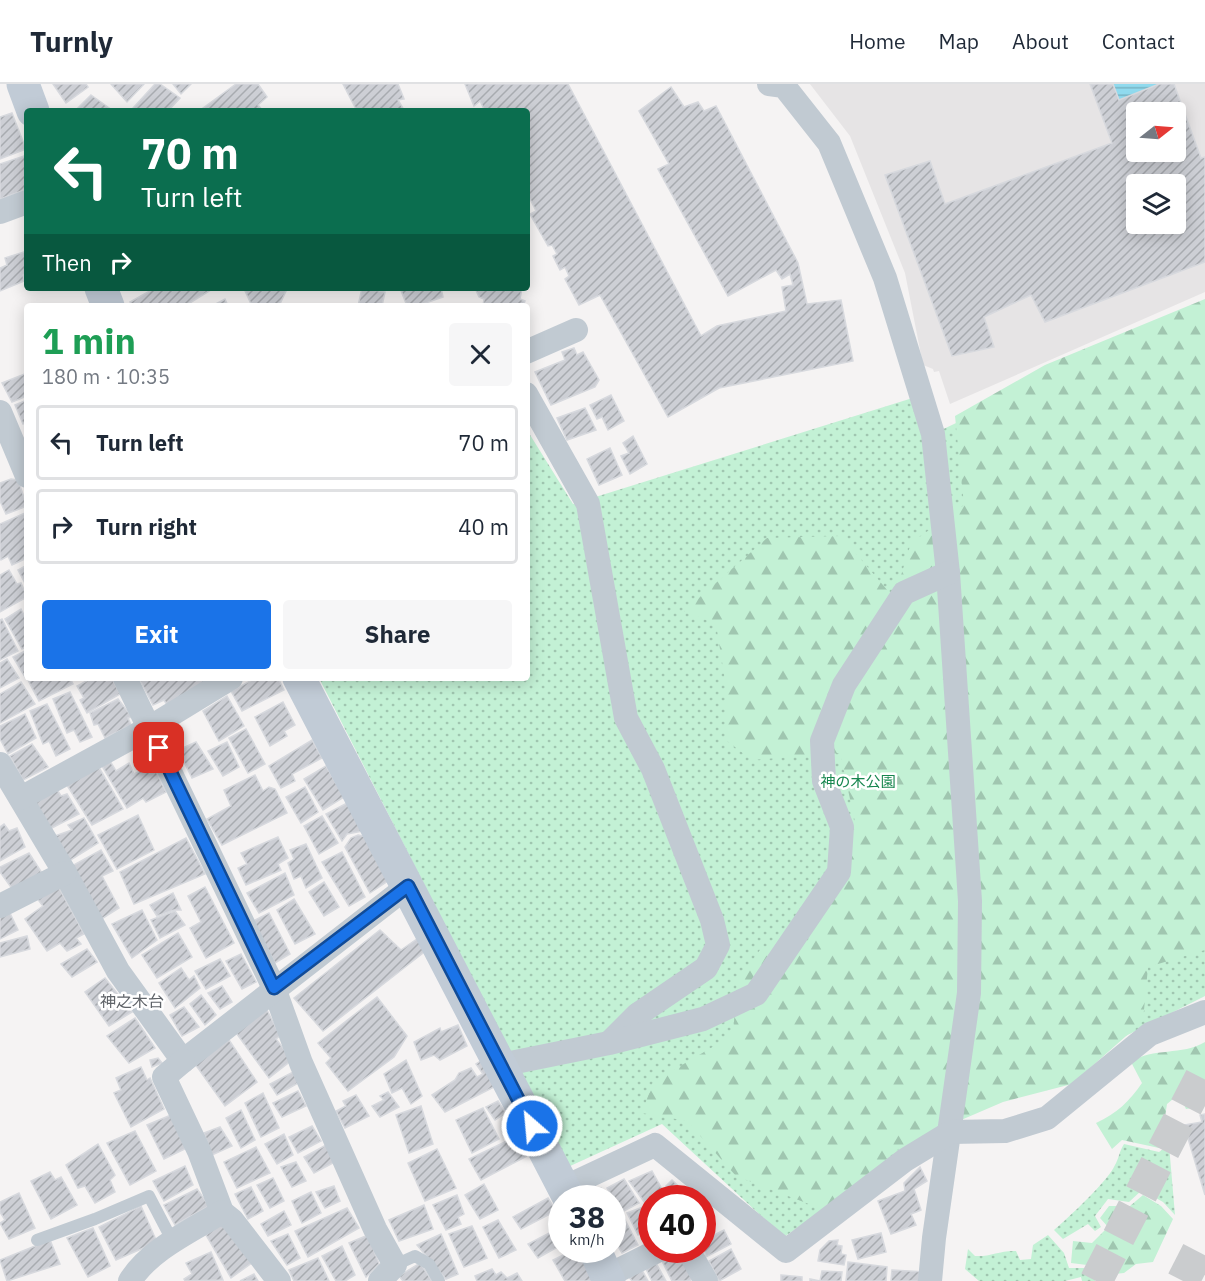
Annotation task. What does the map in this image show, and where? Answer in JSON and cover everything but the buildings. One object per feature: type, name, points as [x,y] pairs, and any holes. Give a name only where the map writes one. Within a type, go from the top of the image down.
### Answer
[{"type":"street","points":[[23,84],[32,108]]},
{"type":"street","points":[[780,85],[829,143],[885,278],[933,434],[948,573],[970,901],[969,993],[951,1132],[934,1238],[930,1281]]},
{"type":"street","points":[[0,212],[24,203]]},
{"type":"street","points":[[530,350],[576,330]]},
{"type":"street","points":[[530,400],[588,504],[626,718],[653,769],[712,920],[718,945],[706,968],[637,1016],[609,1043]]},
{"type":"street","points":[[0,412],[18,466]]},
{"type":"street","points":[[500,1065],[609,1043],[703,1019],[756,994],[839,872],[842,827],[824,781],[822,741],[844,685],[904,593],[948,573]]},
{"type":"street","points":[[126,681],[274,988],[301,1063],[375,1229],[388,1273]]},
{"type":"street","points":[[21,798],[149,728],[226,681]]},
{"type":"street","points":[[301,681],[562,1185]]},
{"type":"street","points":[[0,764],[65,873],[118,970],[183,1061]]},
{"type":"street","points":[[0,906],[65,873]]},
{"type":"street","points":[[279,1281],[232,1220],[222,1212],[199,1151],[164,1077],[274,988],[408,886]]},
{"type":"street","points":[[581,1185],[655,1145],[786,1251],[905,1160],[951,1132],[1005,1131],[1047,1118],[1150,1034],[1205,1011]]},
{"type":"street","points":[[130,1281],[138,1269],[173,1242],[222,1212]]},
{"type":"street","points":[[604,1269],[638,1257]]},
{"type":"street","points":[[696,1263],[706,1281]]},
{"type":"lane","points":[[37,1240],[149,1196],[173,1242]]},
{"type":"lane","points":[[388,1273],[415,1256],[429,1264],[439,1281]]},
{"type":"shaded area","points":[[810,84],[1205,84],[1205,292],[950,404],[939,371],[934,372],[933,369],[923,365],[905,273],[850,136]]},
{"type":"green space","points":[[1205,299],[1205,950],[1148,967],[1143,1021],[1072,1084],[1003,1102],[903,1145],[827,1211],[736,1176],[687,1121],[642,1113],[653,1082],[733,1035],[737,982],[762,947],[807,943],[855,822],[840,753],[752,760],[727,741],[727,693],[716,624],[684,611],[767,538],[841,536],[894,598],[911,543],[964,505],[955,416],[1045,365]]},
{"type":"green space","name":"神の木公園","points":[[1135,338],[1205,533],[1205,996],[937,1131],[784,1237],[662,1124],[568,1167],[321,681],[530,681],[530,435],[573,504],[919,396],[933,434]]},
{"type":"green space","points":[[1205,1042],[1205,1106],[1186,1109],[1179,1094],[1167,1104],[1165,1117],[1170,1140],[1159,1148],[1122,1140],[1112,1149],[1096,1123],[1122,1106],[1142,1083],[1131,1062],[1140,1057],[1187,1049]]},
{"type":"green space","points":[[1124,1144],[1159,1152],[1169,1145],[1175,1215],[1163,1202],[1142,1190],[1129,1202],[1108,1199],[1095,1216],[1101,1227],[1095,1231],[1088,1224],[1063,1239],[1054,1230],[1087,1199],[1111,1172]]},
{"type":"green space","points":[[1143,1195],[1161,1206],[1173,1219],[1153,1262],[1136,1264],[1124,1273],[1104,1275],[1087,1265],[1071,1263],[1073,1241],[1092,1243],[1108,1227],[1100,1218],[1109,1206],[1130,1206]]},
{"type":"green space","points":[[1048,1235],[1064,1253],[1069,1268],[1086,1268],[1096,1272],[1095,1281],[1082,1281],[1081,1277],[1065,1281],[979,1281],[965,1269],[968,1249],[975,1256],[1016,1251],[1020,1260],[1031,1259],[1033,1245]]},
{"type":"water","points":[[1113,84],[1160,84],[1119,100]]},
{"type":"tunnel","points":[[1096,1281],[1205,1070]]},
{"type":"tunnel","points":[[1183,1281],[1205,1238]]},
{"type":"district","name":"神之木台","points":[[132,1001]]},
{"type":"route","points":[[159,748],[274,988],[408,886],[532,1126]]}]
